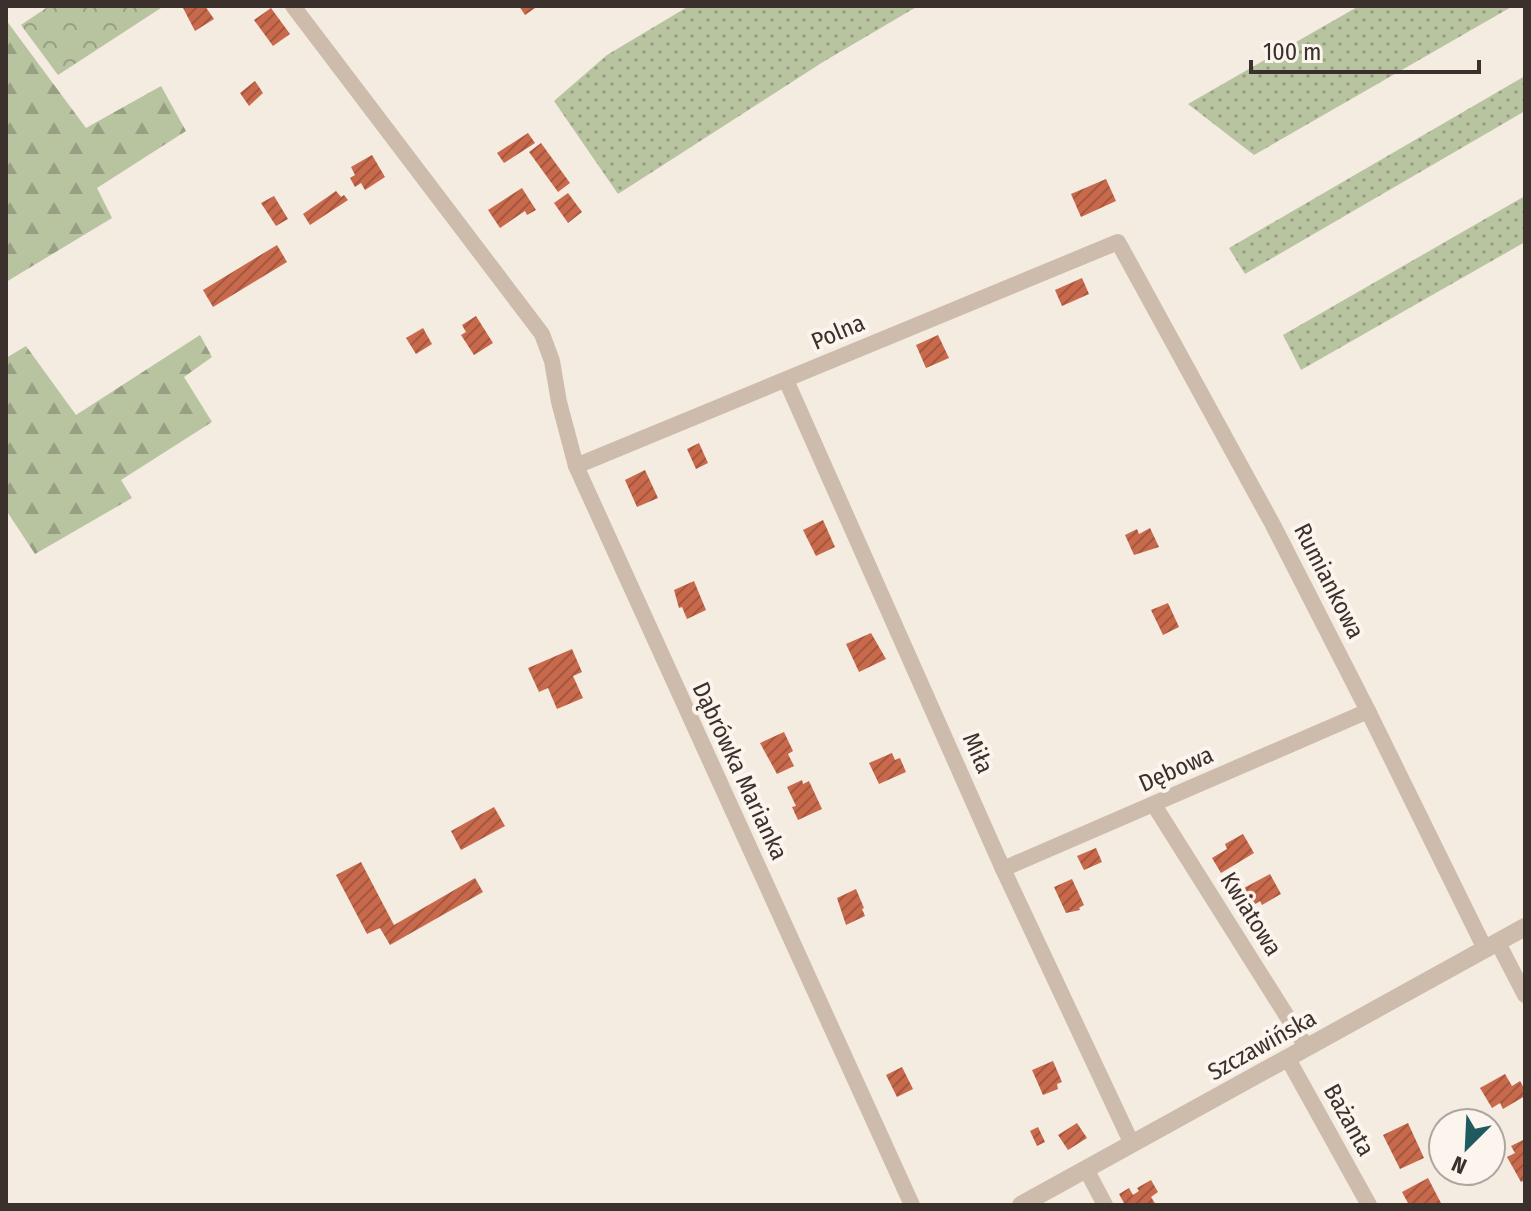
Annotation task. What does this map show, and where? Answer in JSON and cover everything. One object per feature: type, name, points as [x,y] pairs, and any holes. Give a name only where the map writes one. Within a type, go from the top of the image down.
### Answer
[{"type":"street","name":"Dąbrówka Marianka","points":[[293,6],[533,320],[548,349],[576,466],[912,1205]]},
{"type":"street","name":"Polna","points":[[576,466],[1118,242]]},
{"type":"street","name":"Rumiankowa","points":[[1118,242],[1273,525],[1492,946],[1525,995]]},
{"type":"street","name":"Miła","points":[[786,380],[1003,869],[1132,1144]]},
{"type":"street","name":"Dębowa","points":[[1003,869],[1368,711]]},
{"type":"street","name":"Kwiatowa","points":[[1154,805],[1307,1048]]},
{"type":"street","name":"Szczawińska","points":[[1021,1205],[1525,927]]},
{"type":"street","name":"Bażanta","points":[[1288,1059],[1369,1205]]},
{"type":"street","points":[[1086,1169],[1105,1205]]},
{"type":"green space","points":[[49,6],[164,6],[58,75],[21,25]]},
{"type":"green space","points":[[689,6],[918,6],[823,62],[618,194],[554,101],[607,55]]},
{"type":"green space","points":[[1359,6],[1513,6],[1254,155],[1188,104]]},
{"type":"green space","points":[[6,20],[86,128],[161,86],[186,131],[97,188],[112,218],[6,282]]},
{"type":"green space","points":[[1525,76],[1525,111],[1245,274],[1229,248]]},
{"type":"green space","points":[[1525,196],[1525,242],[1301,370],[1283,335]]},
{"type":"green space","points":[[200,335],[212,357],[184,377],[212,422],[121,480],[132,498],[35,554],[6,510],[6,358],[26,346],[76,415]]},
{"type":"building","points":[[182,6],[205,6],[214,19],[195,31]]},
{"type":"building","points":[[519,6],[538,6],[525,15]]},
{"type":"building","points":[[271,8],[290,34],[273,46],[254,20]]},
{"type":"building","points":[[255,81],[263,93],[249,106],[240,93]]},
{"type":"building","points":[[528,133],[535,143],[504,163],[497,153]]},
{"type":"building","points":[[541,143],[570,183],[558,192],[529,152]]},
{"type":"building","points":[[372,155],[385,177],[365,190],[361,183],[355,187],[350,178],[355,175],[351,167]]},
{"type":"building","points":[[1106,179],[1116,201],[1081,217],[1071,194]]},
{"type":"building","points":[[522,188],[536,210],[527,215],[525,211],[500,228],[488,210]]},
{"type":"building","points":[[336,191],[348,200],[310,225],[303,214]]},
{"type":"building","points":[[568,193],[582,212],[568,223],[554,203]]},
{"type":"building","points":[[274,196],[288,219],[276,226],[261,203]]},
{"type":"building","points":[[277,245],[287,262],[213,307],[203,290]]},
{"type":"building","points":[[1082,278],[1089,294],[1062,306],[1055,290]]},
{"type":"building","points":[[476,316],[493,343],[474,355],[461,335],[466,332],[462,325]]},
{"type":"building","points":[[423,328],[432,344],[416,354],[406,338]]},
{"type":"building","points":[[938,335],[949,358],[926,368],[916,345]]},
{"type":"building","points":[[699,443],[708,463],[696,469],[687,449]]},
{"type":"building","points":[[645,470],[658,498],[637,507],[625,480]]},
{"type":"building","points":[[823,520],[835,547],[816,556],[803,530]]},
{"type":"building","points":[[1150,528],[1159,547],[1134,555],[1125,535],[1137,529],[1139,534]]},
{"type":"building","points":[[694,581],[706,610],[687,619],[682,607],[679,608],[674,590]]},
{"type":"building","points":[[1168,603],[1179,627],[1163,635],[1151,610]]},
{"type":"building","points":[[871,633],[886,659],[859,672],[846,644]]},
{"type":"building","points":[[572,649],[582,672],[573,676],[583,698],[557,709],[548,688],[539,692],[528,668]]},
{"type":"building","points":[[784,732],[793,751],[788,754],[794,766],[777,774],[760,743]]},
{"type":"building","points":[[892,753],[895,760],[900,758],[906,772],[879,784],[869,763]]},
{"type":"building","points":[[802,780],[803,784],[809,781],[822,809],[798,820],[792,807],[796,806],[787,787]]},
{"type":"building","points":[[494,807],[505,826],[461,850],[451,831]]},
{"type":"building","points":[[1243,834],[1254,853],[1221,873],[1212,858],[1227,849],[1225,844]]},
{"type":"building","points":[[1096,848],[1102,862],[1084,870],[1077,856]]},
{"type":"building","points":[[361,862],[394,925],[475,878],[483,892],[390,945],[380,928],[367,934],[336,875]]},
{"type":"building","points":[[1270,874],[1281,894],[1246,910],[1238,897],[1246,892],[1244,888]]},
{"type":"building","points":[[1072,879],[1084,905],[1080,910],[1066,913],[1054,887]]},
{"type":"building","points":[[856,889],[865,916],[846,925],[837,898]]},
{"type":"building","points":[[1053,1061],[1062,1082],[1057,1084],[1058,1089],[1043,1095],[1032,1070]]},
{"type":"building","points":[[902,1067],[913,1089],[897,1097],[886,1075]]},
{"type":"building","points":[[1505,1074],[1512,1086],[1520,1081],[1525,1096],[1506,1107],[1500,1103],[1491,1107],[1480,1088]]},
{"type":"building","points":[[1077,1123],[1087,1138],[1068,1150],[1058,1135]]},
{"type":"building","points":[[1408,1123],[1424,1158],[1400,1169],[1383,1135]]},
{"type":"building","points":[[1038,1127],[1045,1142],[1037,1146],[1030,1131]]},
{"type":"building","points":[[1525,1139],[1525,1180],[1521,1182],[1507,1157],[1515,1153],[1511,1146]]},
{"type":"building","points":[[1427,1179],[1427,1187],[1433,1187],[1442,1205],[1409,1205],[1402,1192]]},
{"type":"building","points":[[1151,1180],[1158,1192],[1151,1197],[1156,1205],[1125,1205],[1119,1194],[1129,1188],[1133,1195],[1139,1191],[1137,1188]]}]
